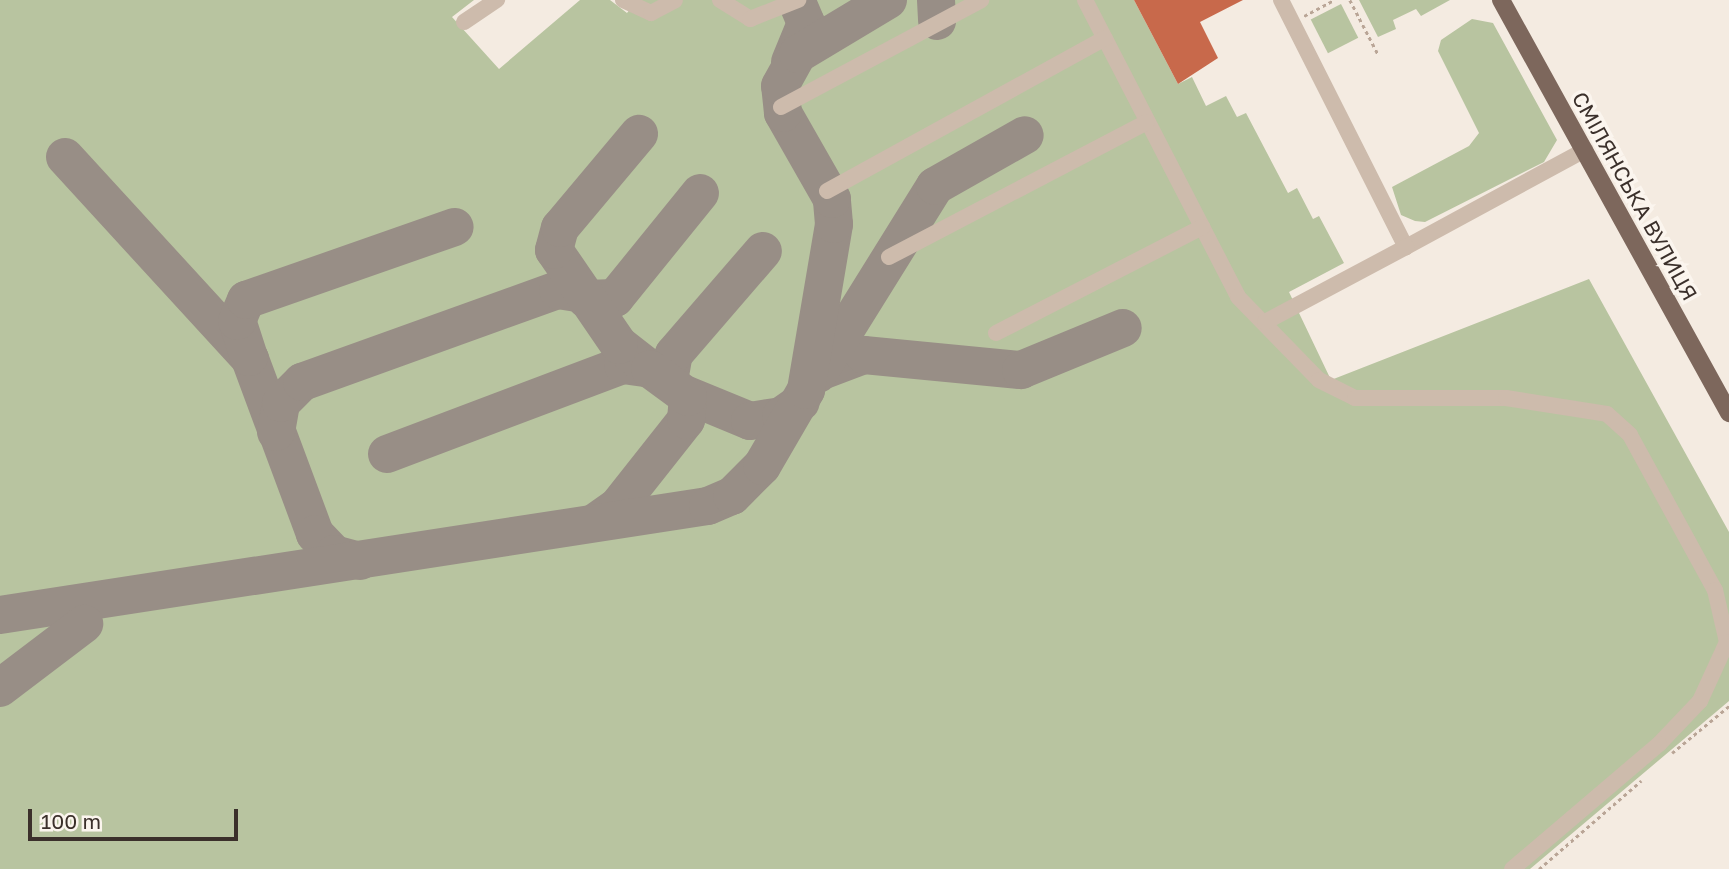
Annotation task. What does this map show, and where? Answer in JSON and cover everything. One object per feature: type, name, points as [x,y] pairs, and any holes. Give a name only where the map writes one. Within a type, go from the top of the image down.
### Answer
[{"type":"main road","name":"СМІЛЯНСЬКА ВУЛИЦЯ","points":[[1501,0],[1729,413]]},
{"type":"lane","points":[[464,22],[497,0]]},
{"type":"lane","points":[[623,0],[645,13],[675,0]]},
{"type":"lane","points":[[720,0],[750,19],[798,0]]},
{"type":"lane","points":[[781,107],[981,0]]},
{"type":"lane","points":[[1085,0],[1238,297],[1265,321],[1319,380],[1346,396],[1506,398],[1615,418],[1721,603],[1727,642],[1699,701],[1660,744],[1512,869]]},
{"type":"lane","points":[[1281,0],[1406,247]]},
{"type":"lane","points":[[827,191],[1105,38]]},
{"type":"lane","points":[[889,257],[1147,122]]},
{"type":"lane","points":[[1265,321],[1585,150]]},
{"type":"lane","points":[[996,332],[1202,227]]},
{"type":"path","points":[[1292,22],[1334,0]]},
{"type":"path","points":[[1350,0],[1378,54]]},
{"type":"path","points":[[1668,757],[1729,706]]},
{"type":"path","points":[[1539,869],[1648,774]]},
{"type":"green space","points":[[0,0],[474,0],[452,17],[499,69],[580,0],[610,0],[627,13],[637,0],[1134,0],[1178,84],[1192,77],[1206,106],[1226,96],[1237,117],[1246,113],[1288,193],[1297,188],[1313,219],[1319,216],[1344,263],[1289,292],[1331,380],[1589,279],[1729,532],[1729,701],[1530,869],[0,869]]},
{"type":"green space","points":[[1359,0],[1450,0],[1421,16],[1416,9],[1393,20],[1396,29],[1378,37]]},
{"type":"green space","points":[[1341,4],[1358,38],[1328,53],[1311,19]]},
{"type":"green space","points":[[1472,19],[1493,23],[1557,140],[1544,162],[1425,222],[1415,221],[1401,215],[1392,187],[1469,146],[1479,133],[1438,51],[1441,40]]},
{"type":"building","points":[[1134,0],[1243,0],[1200,22],[1218,58],[1178,84]]},
{"type":"taxiway","points":[[790,62],[806,23],[796,0]]},
{"type":"taxiway","points":[[0,615],[708,506],[732,496],[762,466],[806,390],[834,224],[832,199],[783,113],[780,86],[798,54],[888,0]]},
{"type":"taxiway","points":[[936,0],[937,21]]},
{"type":"taxiway","points":[[387,454],[623,365],[650,369],[619,345],[554,250],[560,228],[639,134]]},
{"type":"taxiway","points":[[818,374],[935,186],[1025,135]]},
{"type":"taxiway","points":[[65,157],[250,359],[315,534],[334,554],[360,561]]},
{"type":"taxiway","points":[[586,299],[615,298],[700,193]]},
{"type":"taxiway","points":[[249,357],[237,321],[246,300],[455,227]]},
{"type":"taxiway","points":[[669,381],[674,354],[763,251]]},
{"type":"taxiway","points":[[276,432],[281,403],[302,382],[558,290],[582,294]]},
{"type":"taxiway","points":[[819,372],[864,355],[1021,370],[1123,328]]},
{"type":"taxiway","points":[[594,523],[618,506],[686,420],[688,397],[650,369]]},
{"type":"taxiway","points":[[687,395],[750,421],[781,416],[801,402]]},
{"type":"taxiway","points":[[0,688],[84,624]]}]
